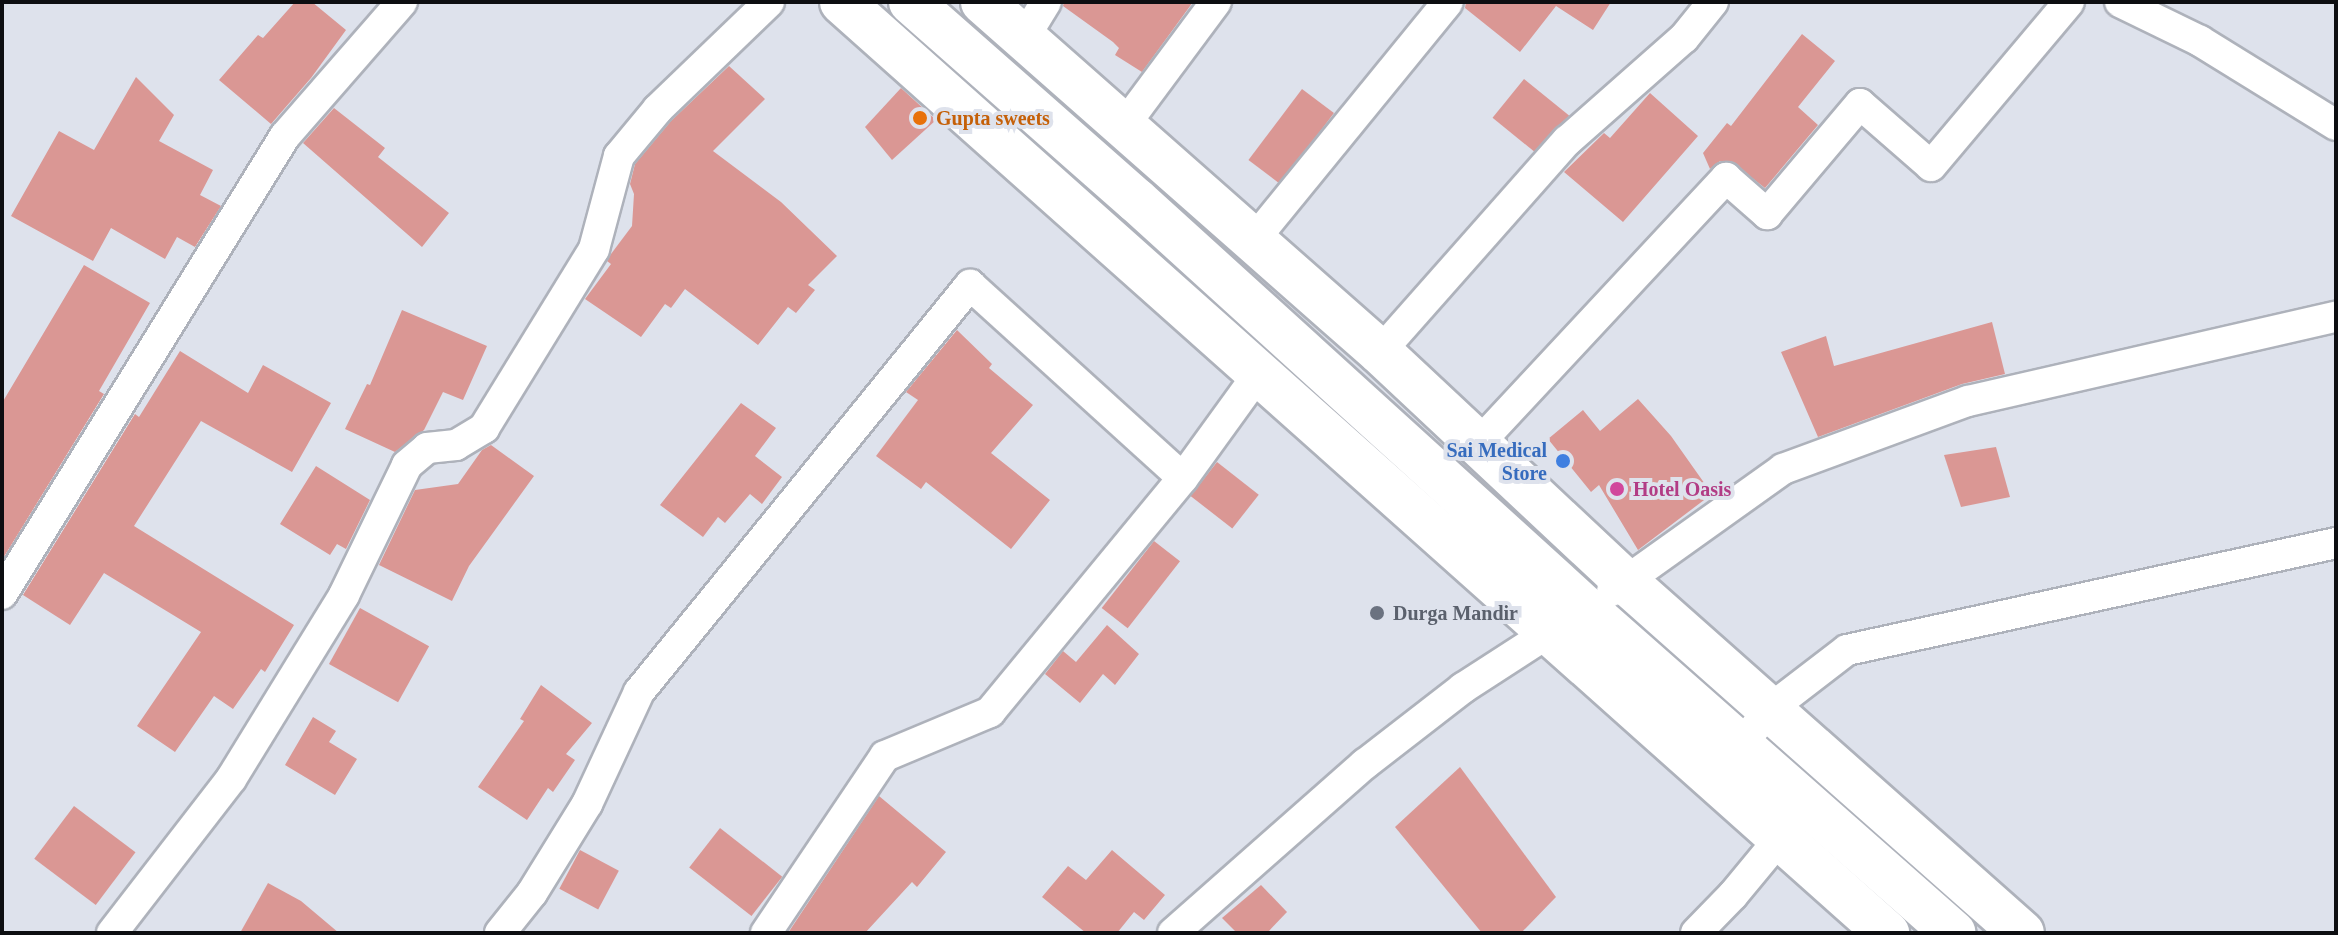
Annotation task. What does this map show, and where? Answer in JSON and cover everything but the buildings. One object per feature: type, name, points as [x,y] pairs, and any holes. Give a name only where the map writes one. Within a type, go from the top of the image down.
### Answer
[{"type":"highway","points":[[842,2],[1887,933]]},
{"type":"highway","points":[[911,2],[1137,201],[1586,609],[1954,933]]},
{"type":"highway","points":[[983,2],[1035,20],[1123,127],[1380,352],[1626,582],[2022,933]]},
{"type":"street","points":[[2,594],[285,136],[402,2]]},
{"type":"street","points":[[112,933],[231,779],[344,595],[407,465],[427,448],[456,445],[484,428],[594,249],[619,156],[658,109],[769,2]]},
{"type":"street","points":[[1123,127],[1216,2]]},
{"type":"street","points":[[1253,241],[1448,2]]},
{"type":"street","points":[[1380,352],[1567,141],[1684,38],[1713,2]]},
{"type":"street","points":[[1478,444],[1726,178],[1767,214],[1860,104],[1931,166],[2069,2]]},
{"type":"street","points":[[2120,2],[2200,41],[2336,125]]},
{"type":"street","points":[[500,933],[532,893],[587,804],[639,692],[970,285],[1183,478]]},
{"type":"street","points":[[1173,933],[1365,764],[1463,688],[1626,582],[1783,469],[1968,401],[2336,317]]},
{"type":"street","points":[[766,933],[885,756],[990,712],[1183,478],[1259,373]]},
{"type":"street","points":[[1740,746],[1770,709],[1847,650],[2336,543]]},
{"type":"street","points":[[1696,933],[1781,838],[1807,804]]},
{"type":"place","name":"Gupta sweets","points":[[920,118]]},
{"type":"place","name":"Sai Medical Store","points":[[1563,461]]},
{"type":"place","name":"Hotel Oasis","points":[[1617,489]]},
{"type":"place","name":"Durga Mandir","points":[[1377,613]]}]
